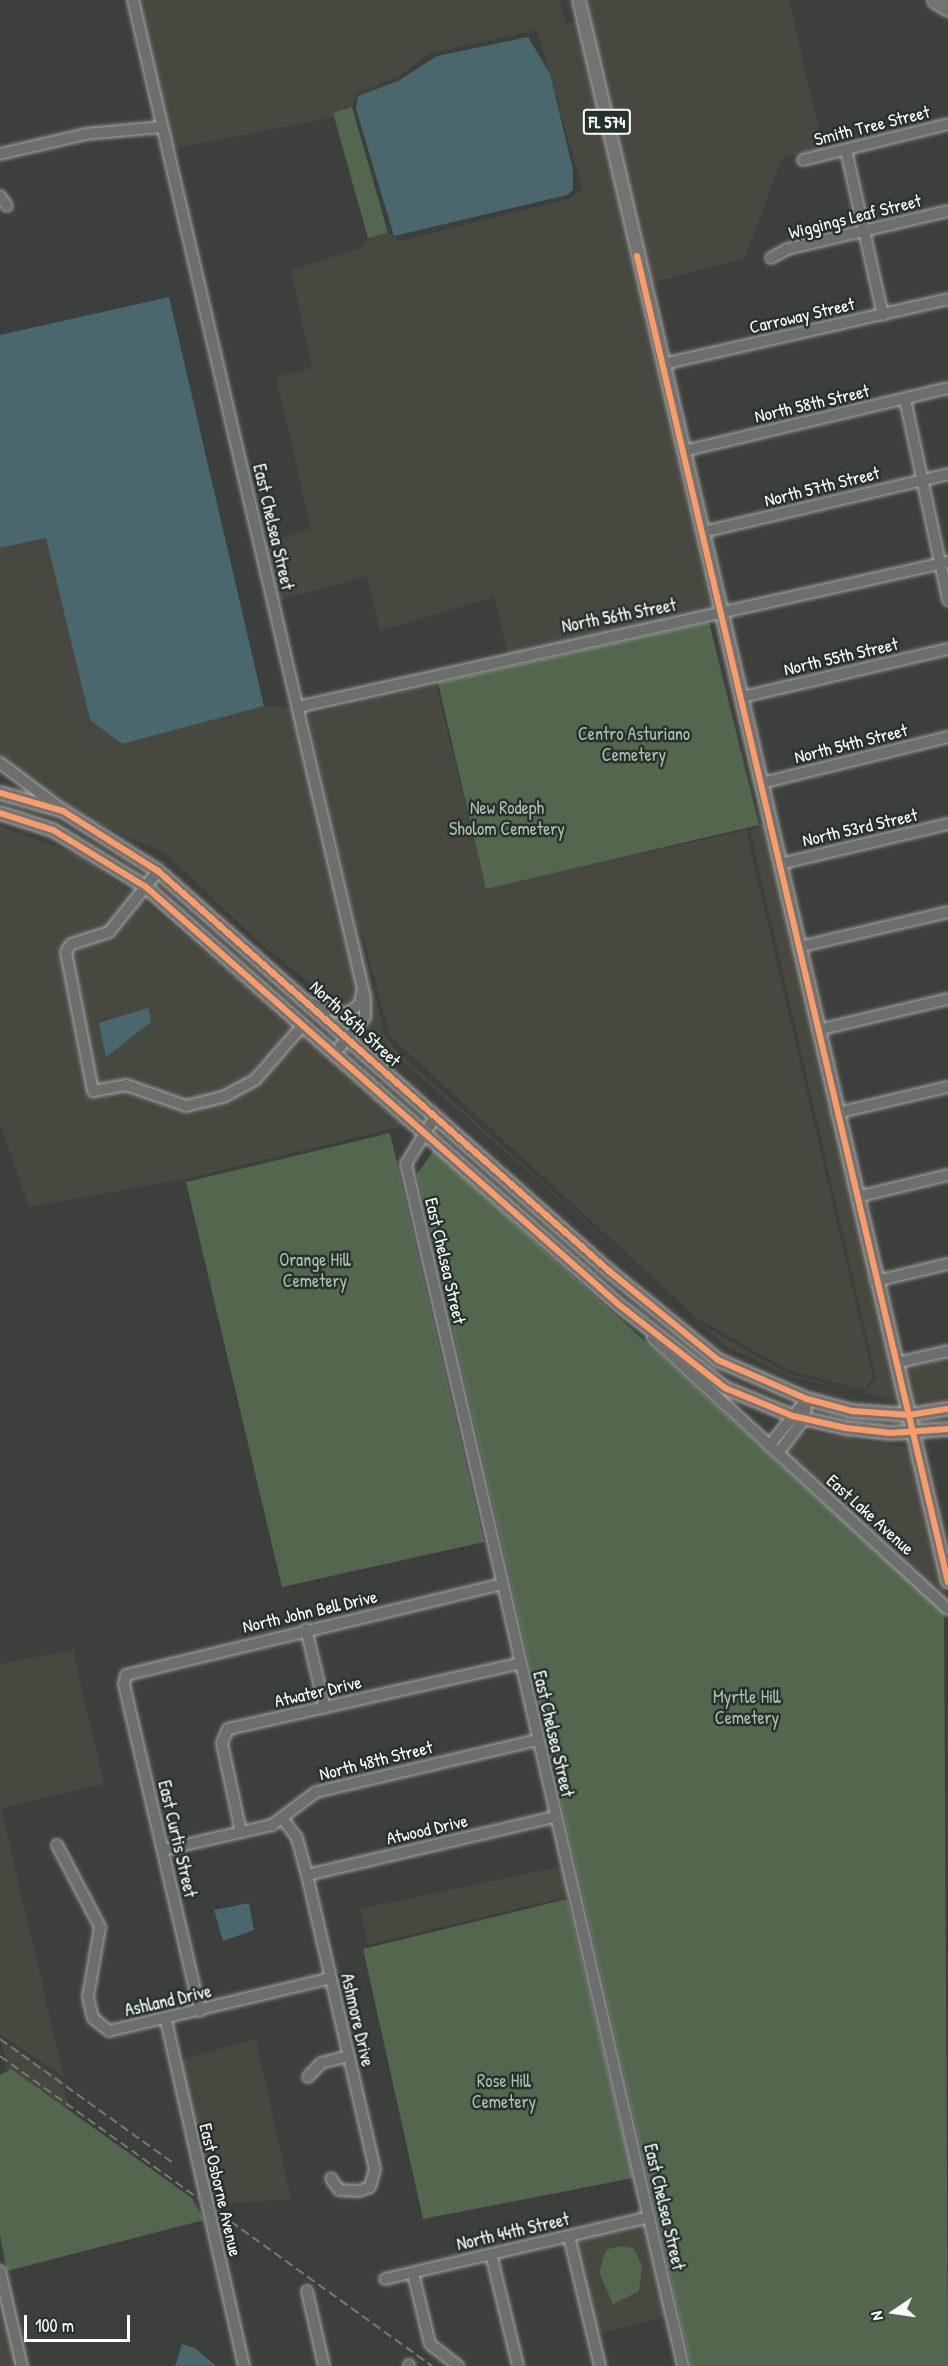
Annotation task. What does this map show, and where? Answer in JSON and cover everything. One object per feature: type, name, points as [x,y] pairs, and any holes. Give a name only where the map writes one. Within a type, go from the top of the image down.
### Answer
[{"type":"highway","points":[[935,0],[948,8]]},
{"type":"main road","name":"FL 574","points":[[579,0],[723,614],[856,1197],[948,1582]]},
{"type":"main road","name":"North 56th Street","points":[[0,793],[63,811],[158,871],[310,1003],[609,1271],[664,1319],[718,1360],[807,1399],[852,1411],[909,1415],[948,1409]]},
{"type":"main road","name":"North 56th Street","points":[[0,813],[53,830],[146,887],[336,1053],[422,1134],[516,1216],[618,1304],[725,1388],[799,1418],[846,1428],[913,1432],[948,1429]]},
{"type":"main road","points":[[516,1216],[533,1220],[591,1272],[609,1271]]},
{"type":"street","name":"East Chelsea Street","points":[[133,0],[363,987],[366,1012],[336,1053]]},
{"type":"street","name":"Smith Tree Street","points":[[803,160],[948,124]]},
{"type":"street","points":[[0,154],[86,134],[162,127]]},
{"type":"street","points":[[846,150],[884,315]]},
{"type":"street","points":[[0,196],[7,206]]},
{"type":"street","name":"Wiggings Leaf Street","points":[[771,258],[787,249],[948,211]]},
{"type":"street","name":"Carroway Street","points":[[663,364],[948,299]]},
{"type":"street","name":"North 58th Street","points":[[684,451],[948,388]]},
{"type":"street","points":[[905,399],[944,563],[948,600]]},
{"type":"street","name":"North 57th Street","points":[[703,532],[948,474]]},
{"type":"street","name":"North 56th Street","points":[[298,707],[551,648],[723,614],[944,563]]},
{"type":"street","name":"North 55th Street","points":[[742,697],[948,649]]},
{"type":"street","name":"North 54th Street","points":[[762,783],[948,737]]},
{"type":"street","points":[[0,763],[63,811]]},
{"type":"street","name":"North 53rd Street","points":[[780,864],[948,825]]},
{"type":"street","points":[[158,871],[109,932],[71,944],[66,952],[93,1091],[126,1085],[186,1106],[223,1097],[255,1080],[303,1025]]},
{"type":"street","points":[[799,947],[948,912]]},
{"type":"street","points":[[310,1003],[347,1014],[360,1004],[363,987]]},
{"type":"street","points":[[818,1030],[948,999]]},
{"type":"street","points":[[837,1113],[948,1087]]},
{"type":"street","name":"East Chelsea Street","points":[[435,1117],[422,1134],[406,1164],[537,1740],[684,2366]]},
{"type":"street","points":[[856,1197],[948,1175]]},
{"type":"street","points":[[876,1281],[948,1264]]},
{"type":"street","name":"East Lake Avenue","points":[[618,1304],[948,1609]]},
{"type":"street","points":[[896,1363],[948,1351]]},
{"type":"street","points":[[774,1449],[799,1418],[807,1399]]},
{"type":"street","name":"North John Bell Drive","points":[[126,1675],[306,1629],[502,1584]]},
{"type":"street","points":[[306,1629],[325,1708]]},
{"type":"street","name":"Atwater Drive","points":[[241,1832],[223,1734],[520,1663]]},
{"type":"street","name":"East Curtis Street","points":[[126,1675],[124,1685],[200,2011]]},
{"type":"street","name":"North 48th Street","points":[[162,1850],[241,1832],[282,1818],[316,1792],[537,1740]]},
{"type":"street","name":"Atwood Drive","points":[[307,1875],[555,1817]]},
{"type":"street","name":"Ashmore Drive","points":[[282,1818],[297,1838],[307,1875],[375,2177],[370,2187],[348,2193],[331,2178]]},
{"type":"street","name":"Ashland Drive","points":[[57,1845],[100,1927],[88,1997],[93,2018],[109,2031],[166,2020],[331,1978]]},
{"type":"street","name":"East Osborne Avenue","points":[[166,2020],[244,2366]]},
{"type":"street","points":[[308,2077],[321,2063],[349,2056]]},
{"type":"street","name":"North 44th Street","points":[[385,2279],[649,2217]]},
{"type":"street","points":[[569,2236],[600,2366]]},
{"type":"street","points":[[491,2254],[518,2366]]},
{"type":"street","points":[[0,2271],[22,2366]]},
{"type":"street","points":[[413,2273],[430,2344],[458,2366]]},
{"type":"street","points":[[307,2291],[324,2366]]},
{"type":"shaded area","points":[[137,0],[560,0],[566,24],[579,21],[718,611],[508,654],[494,597],[380,631],[367,576],[277,601],[264,543],[311,529],[276,377],[312,368],[291,270],[359,249],[368,238],[388,233],[400,241],[568,199],[583,190],[537,30],[430,53],[398,77],[357,93],[352,107],[334,117],[172,149]]},
{"type":"shaded area","points":[[589,0],[789,0],[823,148],[782,158],[745,258],[648,284],[587,19],[592,18]]},
{"type":"shaded area","points":[[46,538],[90,720],[122,744],[264,706],[294,707],[358,987],[357,1000],[343,1010],[260,943],[166,854],[77,814],[0,758],[0,548]]},
{"type":"shaded area","points":[[720,619],[901,1401],[864,1393],[876,1378],[750,830],[762,824],[713,620]]},
{"type":"shaded area","points":[[436,685],[486,888],[746,830],[873,1377],[864,1390],[788,1370],[697,1318],[389,1035],[363,934],[358,935],[308,715]]},
{"type":"shaded area","points":[[0,826],[76,854],[134,894],[107,929],[62,951],[89,1092],[126,1089],[184,1110],[224,1101],[257,1083],[300,1032],[404,1126],[185,1179],[29,1207],[0,1123]]},
{"type":"shaded area","points":[[141,899],[295,1027],[237,1089],[186,1102],[128,1082],[96,1086],[70,953],[110,935]]},
{"type":"shaded area","points":[[361,937],[385,1036],[394,1048],[673,1300],[363,1026],[370,1012],[356,938]]},
{"type":"shaded area","points":[[699,1323],[786,1373],[864,1393],[790,1377],[725,1346]]},
{"type":"shaded area","points":[[948,1355],[948,1400],[910,1402],[901,1366]]},
{"type":"shaded area","points":[[800,1431],[911,1448],[948,1604],[783,1453]]},
{"type":"shaded area","points":[[73,1650],[104,1784],[1,1808],[64,2077],[0,2034],[0,1664]]},
{"type":"shaded area","points":[[563,1866],[570,1896],[368,1945],[360,1909]]},
{"type":"shaded area","points":[[0,2038],[62,2080],[69,2110],[8,2071]]},
{"type":"shaded area","points":[[256,2039],[291,2199],[210,2205],[179,2060]]},
{"type":"shaded area","points":[[646,2222],[668,2316],[597,2334],[574,2239]]},
{"type":"shaded area","points":[[0,2271],[22,2366],[0,2366]]},
{"type":"green space","points":[[352,107],[388,233],[368,238],[333,113]]},
{"type":"green space","name":"Centro Asturiano Cemetery","points":[[709,622],[759,825],[486,889],[438,683]]},
{"type":"green space","name":"Orange Hill Cemetery","points":[[390,1133],[484,1542],[282,1587],[186,1182]]},
{"type":"green space","name":"Myrtle Hill Cemetery","points":[[434,1150],[944,1613],[948,2366],[691,2366],[417,1174]]},
{"type":"green space","name":"Rose Hill Cemetery","points":[[567,1899],[633,2178],[423,2219],[363,1949]]},
{"type":"green space","points":[[11,2069],[192,2198],[204,2220],[7,2271],[0,2235],[0,2075]]},
{"type":"green space","points":[[619,2246],[633,2248],[642,2265],[639,2291],[613,2304],[599,2272],[606,2250]]},
{"type":"water","points":[[528,37],[550,74],[573,170],[573,190],[567,195],[394,236],[356,109],[358,96],[398,81],[437,56]]},
{"type":"water","points":[[169,297],[264,706],[122,744],[90,720],[46,538],[0,548],[0,335]]},
{"type":"water","points":[[148,1008],[151,1022],[106,1057],[99,1023]]},
{"type":"water","points":[[249,1903],[254,1930],[223,1941],[214,1910]]},
{"type":"water","points":[[182,2344],[195,2348],[216,2366],[175,2366]]},
{"type":"railway","points":[[0,2039],[172,2162]]},
{"type":"railway","points":[[0,2056],[432,2366]]},
{"type":"cycle path","points":[[637,256],[948,1582]]},
{"type":"cycle path","points":[[0,793],[63,811],[158,871],[609,1271],[718,1360],[807,1399],[852,1411],[909,1415],[948,1409]]},
{"type":"cycle path","points":[[0,813],[53,830],[146,887],[618,1304],[725,1388],[793,1416],[846,1428],[891,1433],[948,1429]]},
{"type":"park label","name":"New Rodeph Sholom Cemetery","points":[[507,819]]}]
